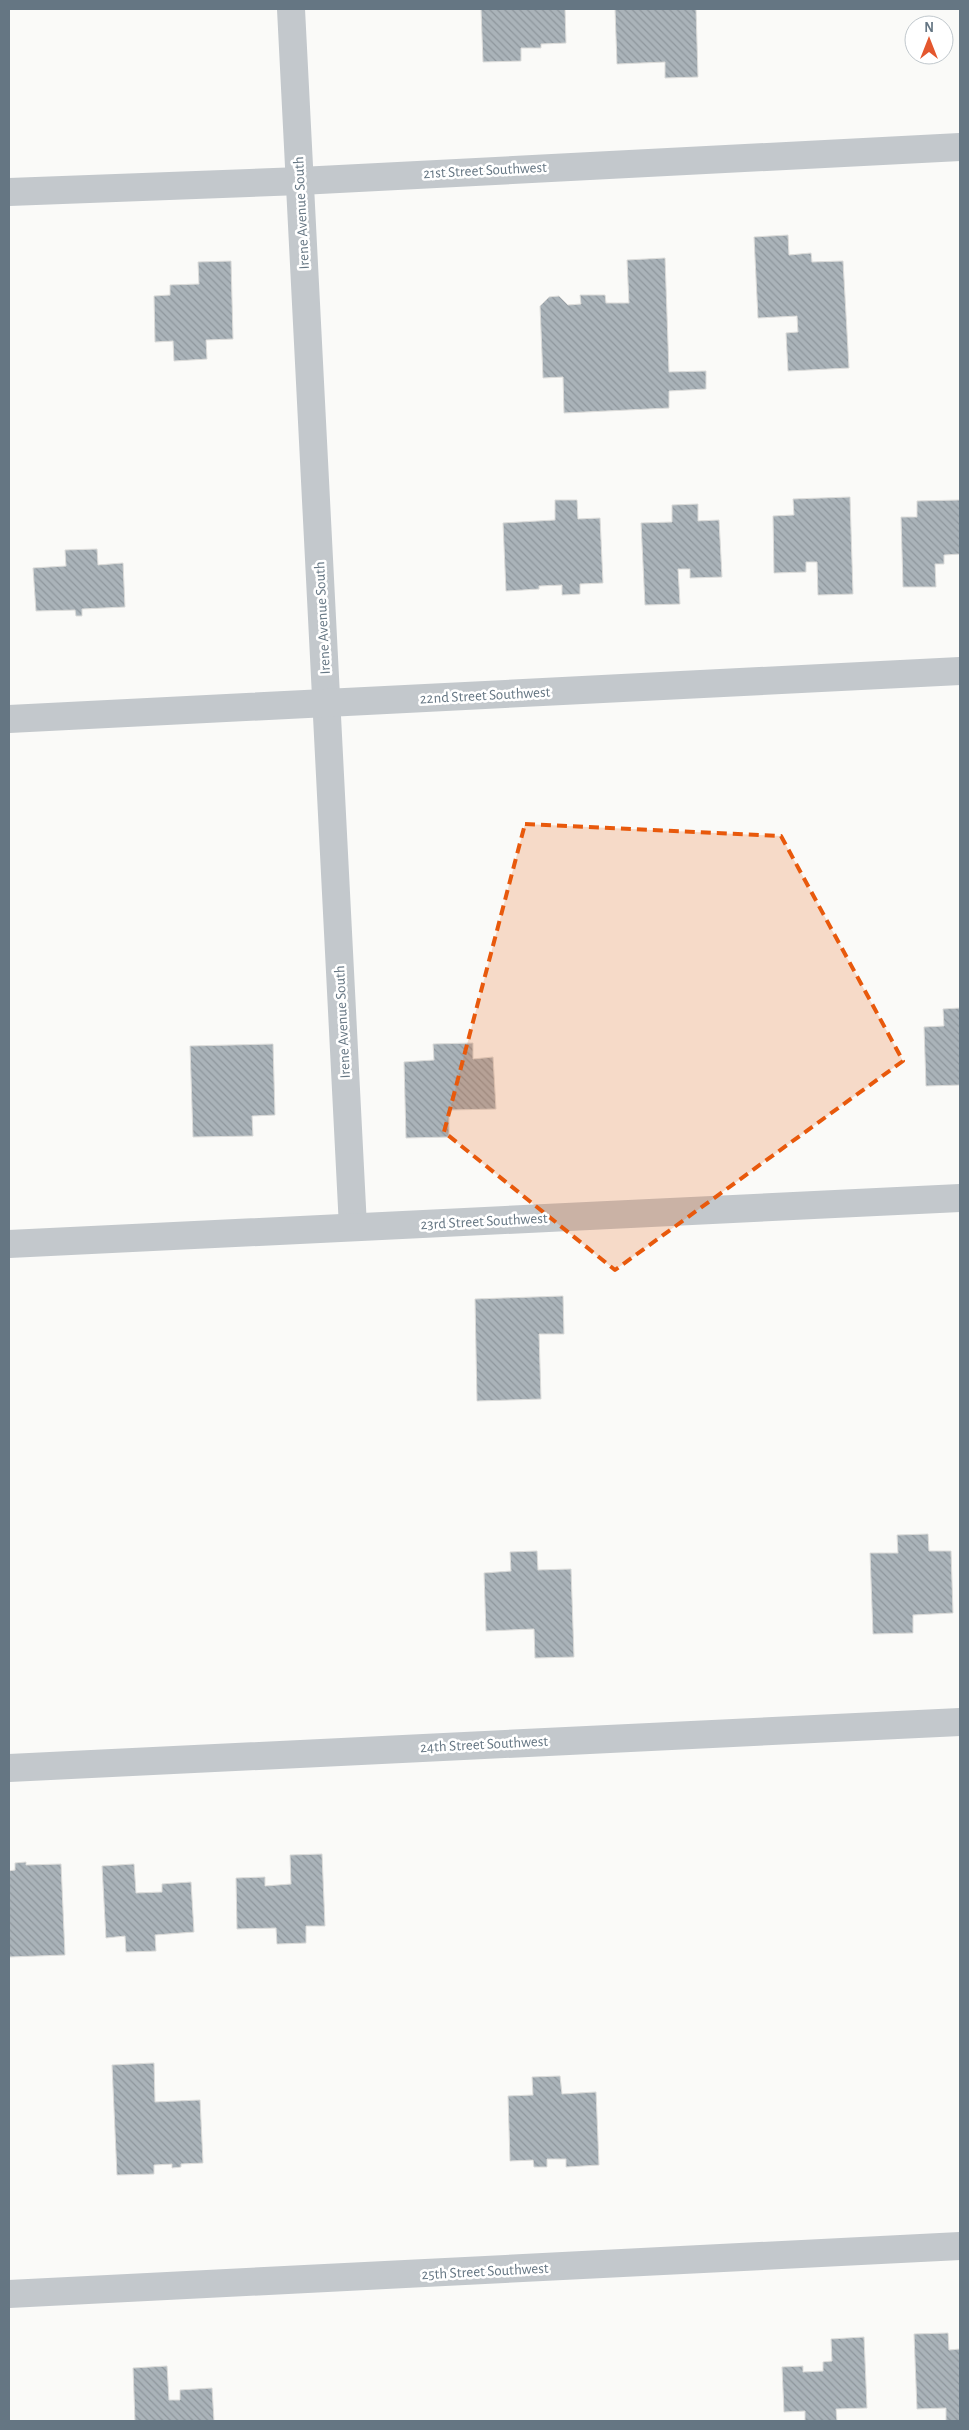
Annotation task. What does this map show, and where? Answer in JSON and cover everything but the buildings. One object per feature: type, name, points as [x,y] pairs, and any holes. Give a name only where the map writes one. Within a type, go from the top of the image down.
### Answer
[{"type":"street","name":"Irene Avenue South","points":[[291,9],[352,1227]]},
{"type":"street","name":"21st Street Southwest","points":[[9,192],[300,181],[960,147]]},
{"type":"street","name":"22nd Street Southwest","points":[[9,719],[960,670]]},
{"type":"street","name":"23rd Street Southwest","points":[[9,1244],[960,1198]]},
{"type":"street","name":"24th Street Southwest","points":[[9,1768],[960,1722]]},
{"type":"street","name":"25th Street Southwest","points":[[9,2294],[299,2281],[960,2246]]},
{"type":"highlighted area","points":[[525,824],[781,836],[903,1061],[615,1270],[444,1132]]}]
